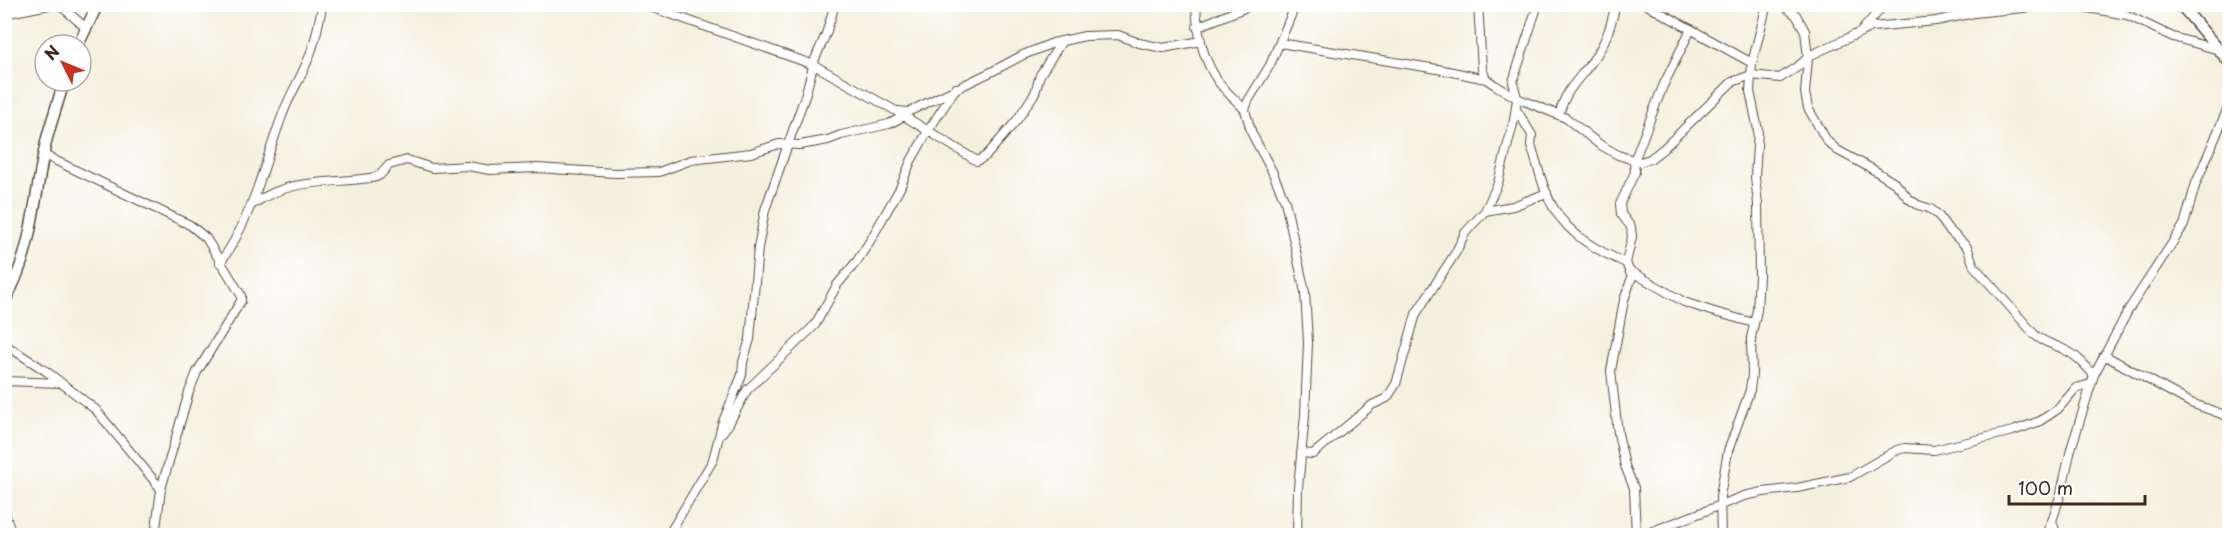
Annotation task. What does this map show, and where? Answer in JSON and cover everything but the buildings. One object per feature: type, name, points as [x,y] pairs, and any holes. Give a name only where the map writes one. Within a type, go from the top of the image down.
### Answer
[{"type":"street","points":[[84,33],[98,4]]},
{"type":"street","points":[[220,264],[234,243],[253,204],[255,192],[262,178],[283,113],[312,50],[323,4]]},
{"type":"street","points":[[642,4],[710,27],[740,41],[784,53],[814,65],[900,113],[977,161],[986,156],[1017,120],[1062,41]]},
{"type":"street","points":[[668,536],[713,460],[719,435],[742,375],[743,362],[750,339],[758,248],[765,210],[835,4]]},
{"type":"street","points":[[1196,4],[1197,27],[1216,79],[1245,110],[1251,134],[1272,171],[1285,201],[1305,292],[1308,342],[1297,536]]},
{"type":"street","points":[[1197,27],[1254,4]]},
{"type":"street","points":[[1245,110],[1270,65],[1296,4]]},
{"type":"street","points":[[1478,4],[1482,69],[1486,79]]},
{"type":"street","points":[[1301,453],[1313,454],[1372,405],[1387,398],[1396,384],[1416,314],[1456,252],[1465,233],[1485,211],[1498,183],[1516,110],[1517,98],[1513,82],[1515,72],[1538,4]]},
{"type":"street","points":[[1559,115],[1569,91],[1594,60],[1609,32],[1616,4]]},
{"type":"street","points":[[1645,4],[1752,63]]},
{"type":"street","points":[[1721,536],[1720,496],[1728,451],[1750,390],[1752,374],[1751,338],[1759,276],[1758,204],[1755,177],[1758,130],[1750,91],[1752,63],[1767,4]]},
{"type":"street","points":[[1782,4],[1796,15],[1805,31],[1808,57],[1805,93],[1808,108],[1827,141],[1837,150],[1888,179],[1909,199],[1931,209],[1967,247],[1974,266],[2030,330],[2047,343],[2077,358],[2094,375]]},
{"type":"street","points":[[1860,32],[1885,4]]},
{"type":"street","points":[[1280,43],[1486,79],[1517,98],[1566,118],[1599,144],[1618,155],[1640,162],[1650,159],[1664,149],[1732,82],[1751,75],[1780,78],[1808,57],[1872,27],[1936,21],[1974,13],[2065,4],[2127,15],[2173,37],[2219,50]]},
{"type":"street","points":[[2180,4],[2229,63]]},
{"type":"street","points":[[4,14],[46,5],[63,5],[86,28]]},
{"type":"street","points":[[1626,263],[1632,237],[1631,227],[1621,214],[1620,204],[1635,172],[1634,160],[1663,86],[1691,29]]},
{"type":"street","points":[[253,204],[269,193],[295,186],[326,180],[343,181],[376,177],[390,165],[407,160],[442,168],[468,166],[490,170],[537,168],[590,172],[659,172],[691,160],[751,153],[779,144],[800,145],[828,140],[889,124],[900,113],[908,112],[1023,55],[1062,41],[1085,36],[1118,35],[1139,43],[1163,48],[1201,41]]},
{"type":"street","points":[[719,435],[728,425],[747,390],[822,316],[837,285],[870,241],[900,188],[911,160],[956,88]]},
{"type":"street","points":[[4,302],[15,284],[25,255],[44,155],[61,93]]},
{"type":"street","points":[[2045,536],[2052,521],[2094,375],[2144,283],[2184,225],[2196,183],[2229,103]]},
{"type":"street","points":[[1516,110],[1532,135],[1531,145],[1552,207],[1571,231],[1598,251],[1626,263],[1632,272],[1684,302],[1754,323]]},
{"type":"street","points":[[44,155],[190,225],[206,238],[241,295],[241,301],[197,372],[189,392],[161,489],[155,536]]},
{"type":"street","points":[[1485,211],[1513,206],[1546,193]]},
{"type":"street","points":[[1632,272],[1624,300],[1611,371],[1618,433],[1625,466],[1634,488],[1638,536],[1754,494],[1850,477],[1897,450],[1905,448],[1934,450],[2013,431],[2040,421],[2058,409],[2078,387],[2091,384]]},
{"type":"street","points":[[4,344],[62,382],[96,410],[161,489]]},
{"type":"street","points":[[2104,355],[2191,403],[2229,417]]},
{"type":"street","points":[[4,381],[62,382]]},
{"type":"street","points":[[4,512],[12,536]]},
{"type":"street","points":[[2052,521],[2056,536]]}]
